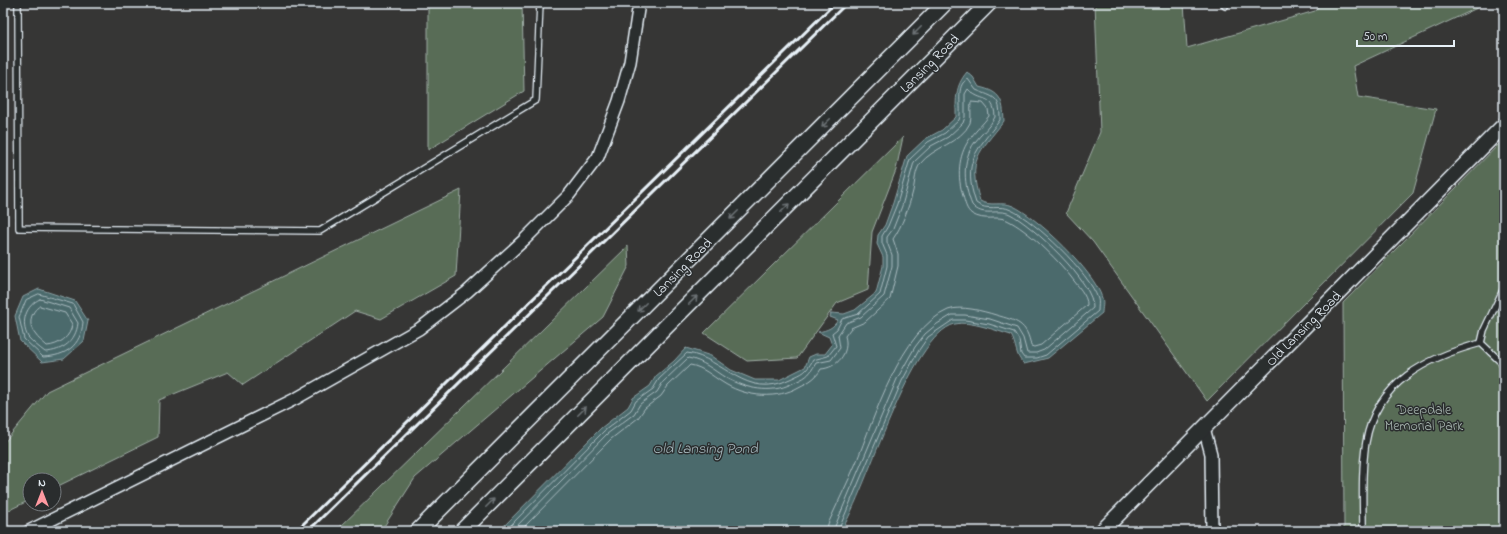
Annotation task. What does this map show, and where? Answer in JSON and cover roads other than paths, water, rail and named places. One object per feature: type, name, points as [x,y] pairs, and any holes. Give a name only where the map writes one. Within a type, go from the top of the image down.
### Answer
[{"type":"main road","name":"Lansing Road","points":[[418,531],[945,3]]},
{"type":"main road","name":"Lansing Road","points":[[462,531],[989,3]]},
{"type":"street","points":[[29,531],[297,398],[419,329],[467,292],[525,239],[569,195],[598,157],[621,95],[630,62],[639,3]]},
{"type":"street","name":"Old Lansing Road","points":[[1102,531],[1504,125]]},
{"type":"street","points":[[1204,428],[1211,454],[1212,531]]},
{"type":"lane","points":[[18,3],[19,228],[320,231],[536,100],[540,3]]},
{"type":"lane","points":[[1481,343],[1484,330],[1504,288]]},
{"type":"lane","points":[[1481,343],[1504,364]]},
{"type":"lane","points":[[1363,531],[1366,442],[1370,424],[1378,406],[1406,376],[1428,361],[1451,351],[1481,343]]},
{"type":"water","name":"Old Lansing Pond","points":[[967,72],[973,77],[979,87],[992,91],[996,94],[1001,102],[1004,114],[1004,121],[982,149],[975,166],[976,187],[980,201],[988,204],[1005,204],[1013,206],[1036,221],[1050,233],[1089,274],[1103,300],[1102,313],[1048,358],[1024,364],[1019,358],[1011,335],[968,323],[955,324],[938,334],[922,355],[906,384],[891,416],[852,511],[841,531],[499,531],[601,428],[628,407],[633,398],[650,386],[656,376],[674,361],[686,348],[711,356],[731,370],[755,380],[779,380],[805,367],[809,357],[816,354],[825,354],[832,345],[829,337],[818,332],[830,328],[838,320],[830,317],[831,313],[844,314],[855,310],[876,293],[883,266],[883,257],[877,244],[878,235],[885,225],[907,156],[925,139],[942,130],[956,117],[956,99],[958,88]]},
{"type":"water","points":[[39,289],[75,301],[88,321],[84,341],[64,359],[42,362],[20,341],[15,316],[23,297]]},
{"type":"railway","points":[[296,531],[835,3]]},
{"type":"railway","points":[[308,531],[847,3]]},
{"type":"park label","name":"Deepdale Memorial Park","points":[[1424,418]]}]
